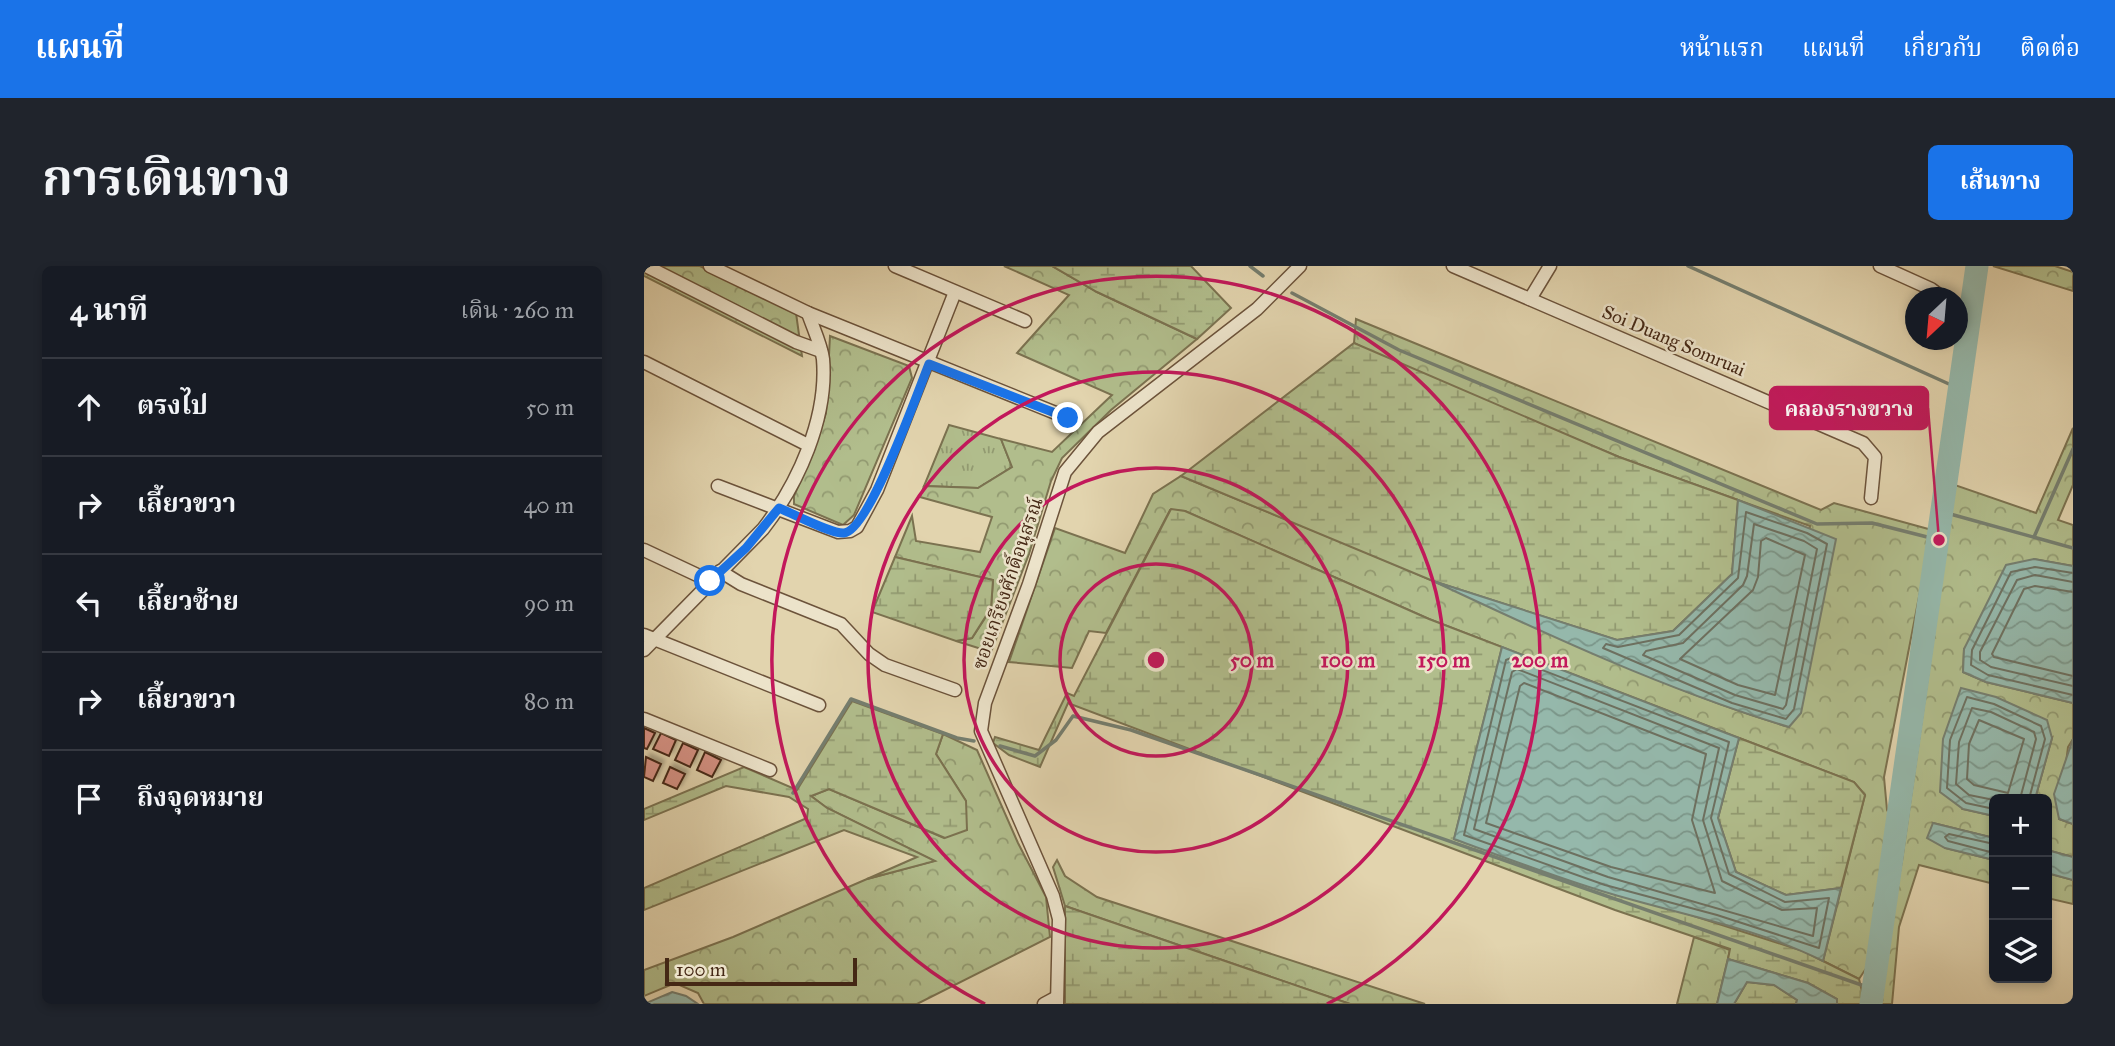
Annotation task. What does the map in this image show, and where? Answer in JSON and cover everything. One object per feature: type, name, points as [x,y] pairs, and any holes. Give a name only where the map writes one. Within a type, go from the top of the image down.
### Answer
[{"type":"street","points":[[646,266],[796,342],[821,351]]},
{"type":"street","points":[[710,266],[808,313],[1068,418]]},
{"type":"street","points":[[895,266],[1025,321]]},
{"type":"street","name":"ซอยเกรียงศักดิ์อนุสรณ์","points":[[1057,1001],[1059,919],[1053,896],[981,731],[985,703],[1029,584],[1065,471],[1074,456],[1098,432],[1257,309],[1300,266]]},
{"type":"street","name":"Soi Duang Somruai","points":[[1453,266],[1863,443],[1875,457],[1871,498]]},
{"type":"street","points":[[1530,299],[1550,266]]},
{"type":"street","points":[[1880,266],[1927,287]]},
{"type":"street","points":[[718,486],[838,532],[857,527],[877,490],[929,364],[955,292]]},
{"type":"street","points":[[644,650],[649,637],[746,548],[779,508],[808,445],[822,390],[821,351],[808,313]]},
{"type":"street","points":[[644,362],[808,445]]},
{"type":"street","points":[[644,550],[710,581]]},
{"type":"street","points":[[720,571],[741,584],[841,624],[869,654],[885,665],[955,690]]},
{"type":"street","points":[[649,637],[819,705]]},
{"type":"street","points":[[644,719],[770,770]]},
{"type":"street","points":[[1044,1004],[1057,1001]]},
{"type":"green space","points":[[644,266],[700,266],[796,313],[802,356],[644,276]]},
{"type":"green space","points":[[1004,266],[1052,266],[1097,292],[1197,339],[1111,410],[1062,458],[1051,481],[1029,554],[991,652],[956,641],[972,638],[991,609],[993,580],[895,557],[912,516],[916,541],[980,552],[992,517],[920,497],[924,486],[978,488],[1012,467],[1001,439],[1052,452],[1112,395],[1017,353],[1069,295]]},
{"type":"green space","points":[[1052,266],[1191,266],[1231,308],[1197,339],[1097,292]]},
{"type":"green space","points":[[1993,266],[2055,266],[2073,272],[2073,291]]},
{"type":"green space","points":[[1356,319],[1821,510],[1834,503],[1932,530],[1884,777],[1887,810],[1892,819],[1869,964],[1859,979],[1823,961],[1865,795],[1854,782],[1429,619],[1185,511],[1170,510],[1106,633],[1089,631],[1072,668],[1009,662],[1055,528],[1125,553],[1153,494],[1181,476],[1475,599],[1652,678],[1789,727],[1810,526],[1619,457],[1387,360],[1354,343]]},
{"type":"green space","points":[[830,336],[909,366],[912,378],[854,515],[843,525],[794,504],[794,496],[814,450],[826,413]]},
{"type":"green space","points":[[1354,343],[1619,457],[1738,500],[1732,574],[1673,631],[1617,640],[1433,581],[1181,476]]},
{"type":"green space","points":[[949,425],[1001,439],[1012,467],[978,488],[924,486]]},
{"type":"green space","points":[[2073,428],[2073,485],[2058,520],[2073,525],[2073,566],[2034,559],[1964,649],[1963,672],[1986,682],[2073,703],[2073,739],[2068,747],[2059,819],[2073,824],[2073,857],[2052,851],[2052,794],[2036,794],[2052,738],[1963,809],[1989,815],[1989,837],[1933,823],[1945,848],[1989,859],[1989,883],[1919,865],[1899,927],[1892,1004],[1880,1004],[1884,956],[1902,861],[1955,485],[2036,513]]},
{"type":"green space","points":[[1171,509],[1185,511],[1429,619],[1502,647],[1454,839],[1803,951],[1859,979],[1865,1004],[1837,1004],[1837,999],[1808,983],[1728,959],[1730,949],[1615,910],[1068,703],[1040,767],[1009,755],[993,743],[995,737],[1039,750],[1067,693],[1074,696]]},
{"type":"green space","points":[[895,557],[993,580],[991,608],[972,638],[956,641],[872,612]]},
{"type":"green space","points":[[852,701],[943,734],[936,754],[966,801],[967,830],[945,838],[829,789],[811,796],[827,808],[935,861],[867,879],[917,857],[844,830],[644,910],[644,888],[807,818],[808,809],[789,797],[726,786],[644,820],[644,809],[744,767],[797,790]]},
{"type":"green space","points":[[943,734],[977,750],[1018,843],[1046,897],[1050,937],[917,1004],[704,1004],[698,993],[675,983],[644,996],[644,970],[733,937],[867,879],[934,861],[827,808],[811,796],[829,789],[944,838],[966,801],[936,754]]},
{"type":"green space","points":[[1739,738],[1854,782],[1865,795],[1841,888],[1786,895],[1736,872],[1718,818]]},
{"type":"green space","points":[[1057,860],[1065,876],[1097,897],[1425,1004],[1350,1004],[1065,906],[1053,867]]},
{"type":"green space","points":[[2052,874],[2073,880],[2073,904],[2052,899]]},
{"type":"green space","points":[[1065,906],[1350,1004],[1065,1004]]},
{"type":"green space","points":[[1694,937],[1730,950],[1717,1004],[1677,1004]]},
{"type":"green space","points":[[1747,982],[1774,985],[1797,1000],[1796,1004],[1734,1004]]},
{"type":"water","points":[[1738,500],[1836,539],[1801,713],[1789,727],[1653,679],[1433,581],[1617,640],[1673,631],[1732,574]]},
{"type":"water","points":[[2034,559],[2073,566],[2073,703],[1986,682],[1963,672],[1964,649],[2006,565]]},
{"type":"water","points":[[1502,647],[1739,738],[1718,818],[1736,872],[1786,895],[1841,888],[1823,961],[1770,939],[1586,886],[1454,839]]},
{"type":"water","points":[[1961,688],[1996,697],[2047,720],[2052,738],[2036,794],[1989,794],[1989,815],[1963,809],[1940,792],[1943,739]]},
{"type":"water","points":[[2073,739],[2073,824],[2059,819],[2054,794]]},
{"type":"water","points":[[1933,823],[1989,837],[1989,859],[1945,848],[1927,838]]},
{"type":"water","points":[[2052,851],[2073,857],[2073,880],[2052,874]]},
{"type":"water","points":[[1728,959],[1808,983],[1837,999],[1837,1004],[1796,1004],[1797,1000],[1774,985],[1747,982],[1734,1004],[1717,1004]]},
{"type":"water","points":[[672,992],[686,996],[698,1004],[644,1004]]},
{"type":"building","points":[[644,728],[655,733],[647,749],[644,748]]},
{"type":"building","points":[[661,733],[676,740],[669,756],[653,749]]},
{"type":"building","points":[[683,743],[698,750],[690,767],[675,760]]},
{"type":"building","points":[[705,752],[721,760],[712,777],[697,770]]},
{"type":"building","points":[[646,757],[661,764],[653,781],[644,777]]},
{"type":"building","points":[[670,767],[685,774],[677,789],[663,783]]},
{"type":"waterway","points":[[1250,266],[1263,276]]},
{"type":"waterway","points":[[1688,266],[1960,389]]},
{"type":"waterway","points":[[1871,1004],[1977,266]]},
{"type":"waterway","points":[[1292,293],[1399,350],[1817,524],[1872,523],[1939,540]]},
{"type":"waterway","points":[[2034,537],[2073,449]]},
{"type":"waterway","points":[[1943,512],[2073,548]]},
{"type":"waterway","points":[[793,793],[851,699],[957,738],[974,741]]},
{"type":"waterway","points":[[1000,746],[1035,756],[1056,740],[1073,716],[1131,730],[1873,989]]},
{"type":"place","name":"คลองรางขวาง","points":[[1939,540]]},
{"type":"route","points":[[710,581],[746,548],[779,508],[838,532],[844,533],[857,527],[877,490],[929,364],[1068,418]]}]
